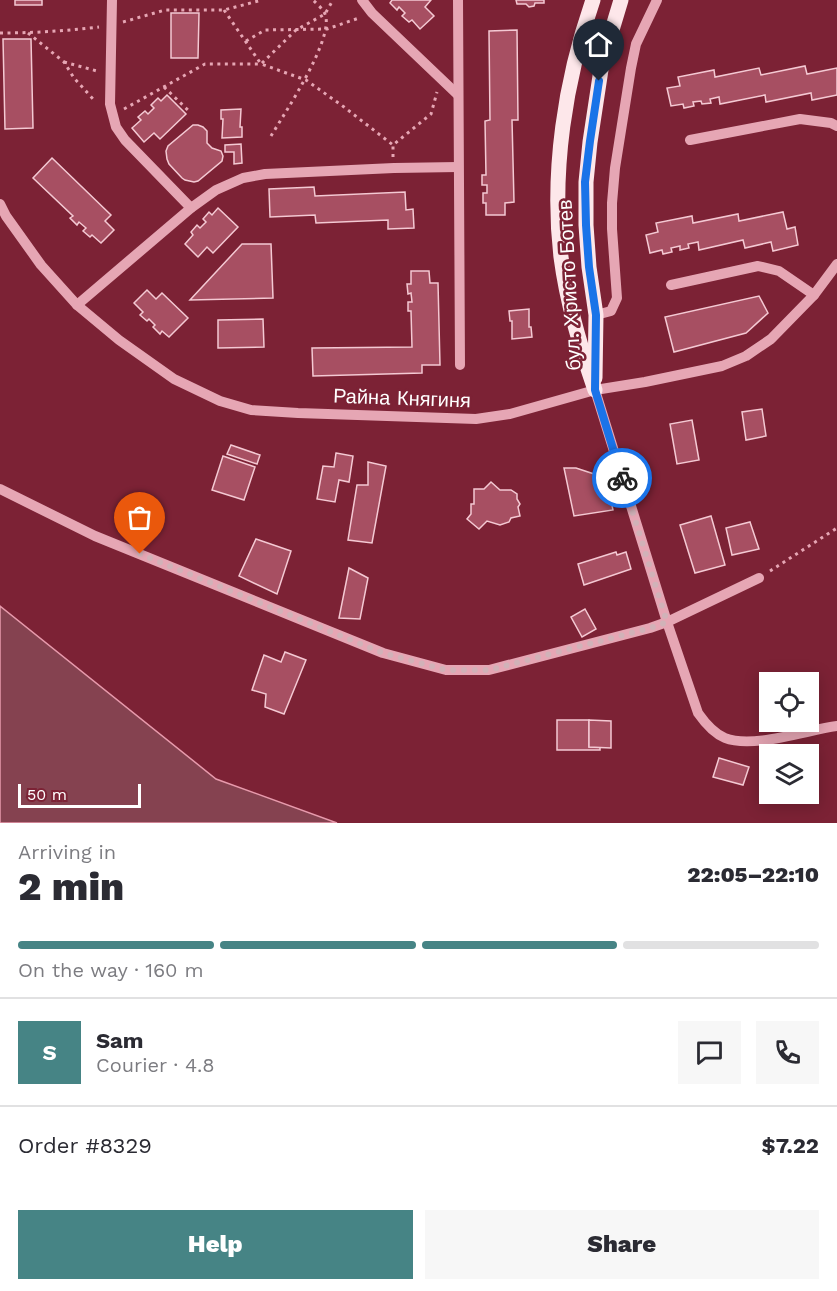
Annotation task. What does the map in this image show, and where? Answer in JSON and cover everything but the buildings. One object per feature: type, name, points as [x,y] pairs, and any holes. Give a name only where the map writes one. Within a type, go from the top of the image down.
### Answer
[{"type":"main road","name":"бул. Христо Ботев","points":[[594,0],[574,63],[566,107],[558,183],[561,257],[576,333],[595,390]]},
{"type":"main road","name":"бул. Христо Ботев","points":[[595,390],[596,315],[589,267],[585,182],[602,63],[621,0]]},
{"type":"street","points":[[112,0],[110,104],[116,127],[125,140],[191,208]]},
{"type":"street","points":[[362,0],[372,13],[458,95]]},
{"type":"street","points":[[458,0],[460,364]]},
{"type":"street","points":[[596,315],[612,311],[617,298],[612,229],[615,168],[636,44],[657,0]]},
{"type":"street","points":[[690,140],[800,119],[831,123],[837,126]]},
{"type":"street","points":[[77,305],[191,208],[216,190],[243,178],[265,174],[458,167]]},
{"type":"street","name":"Райна Княгиня","points":[[0,204],[40,264],[77,305],[119,340],[174,379],[220,401],[251,410],[476,419],[510,414],[595,390],[722,366],[747,356],[771,339],[814,295],[837,264]]},
{"type":"street","points":[[671,285],[758,266],[779,271],[814,295]]},
{"type":"street","points":[[595,390],[667,622],[698,713],[717,734],[727,739],[753,740],[785,737],[837,726]]},
{"type":"street","points":[[0,489],[95,536],[195,577],[383,653],[446,670],[489,670],[650,628],[759,578]]},
{"type":"path","points":[[0,33],[75,30],[111,25],[165,10],[224,10],[262,0]]},
{"type":"path","points":[[271,136],[306,80],[327,29],[325,14],[313,0]]},
{"type":"path","points":[[261,64],[296,30],[325,14],[333,0]]},
{"type":"path","points":[[224,10],[261,64]]},
{"type":"path","points":[[246,41],[264,30],[327,29],[372,13]]},
{"type":"path","points":[[28,33],[64,62],[74,78],[94,100],[110,104]]},
{"type":"path","points":[[64,62],[111,74]]},
{"type":"path","points":[[112,116],[206,64],[261,64],[306,80],[393,145],[394,168]]},
{"type":"path","points":[[393,145],[431,114],[441,79]]},
{"type":"path","points":[[164,86],[191,113]]},
{"type":"path","points":[[759,578],[837,528]]},
{"type":"shaded area","points":[[0,606],[216,779],[337,823],[0,823]]},
{"type":"way so far","points":[[140,554],[383,653],[446,670],[489,670],[667,622],[622,478]]},
{"type":"route","points":[[599,81],[585,182],[589,267],[596,315],[595,390],[622,478]]}]
